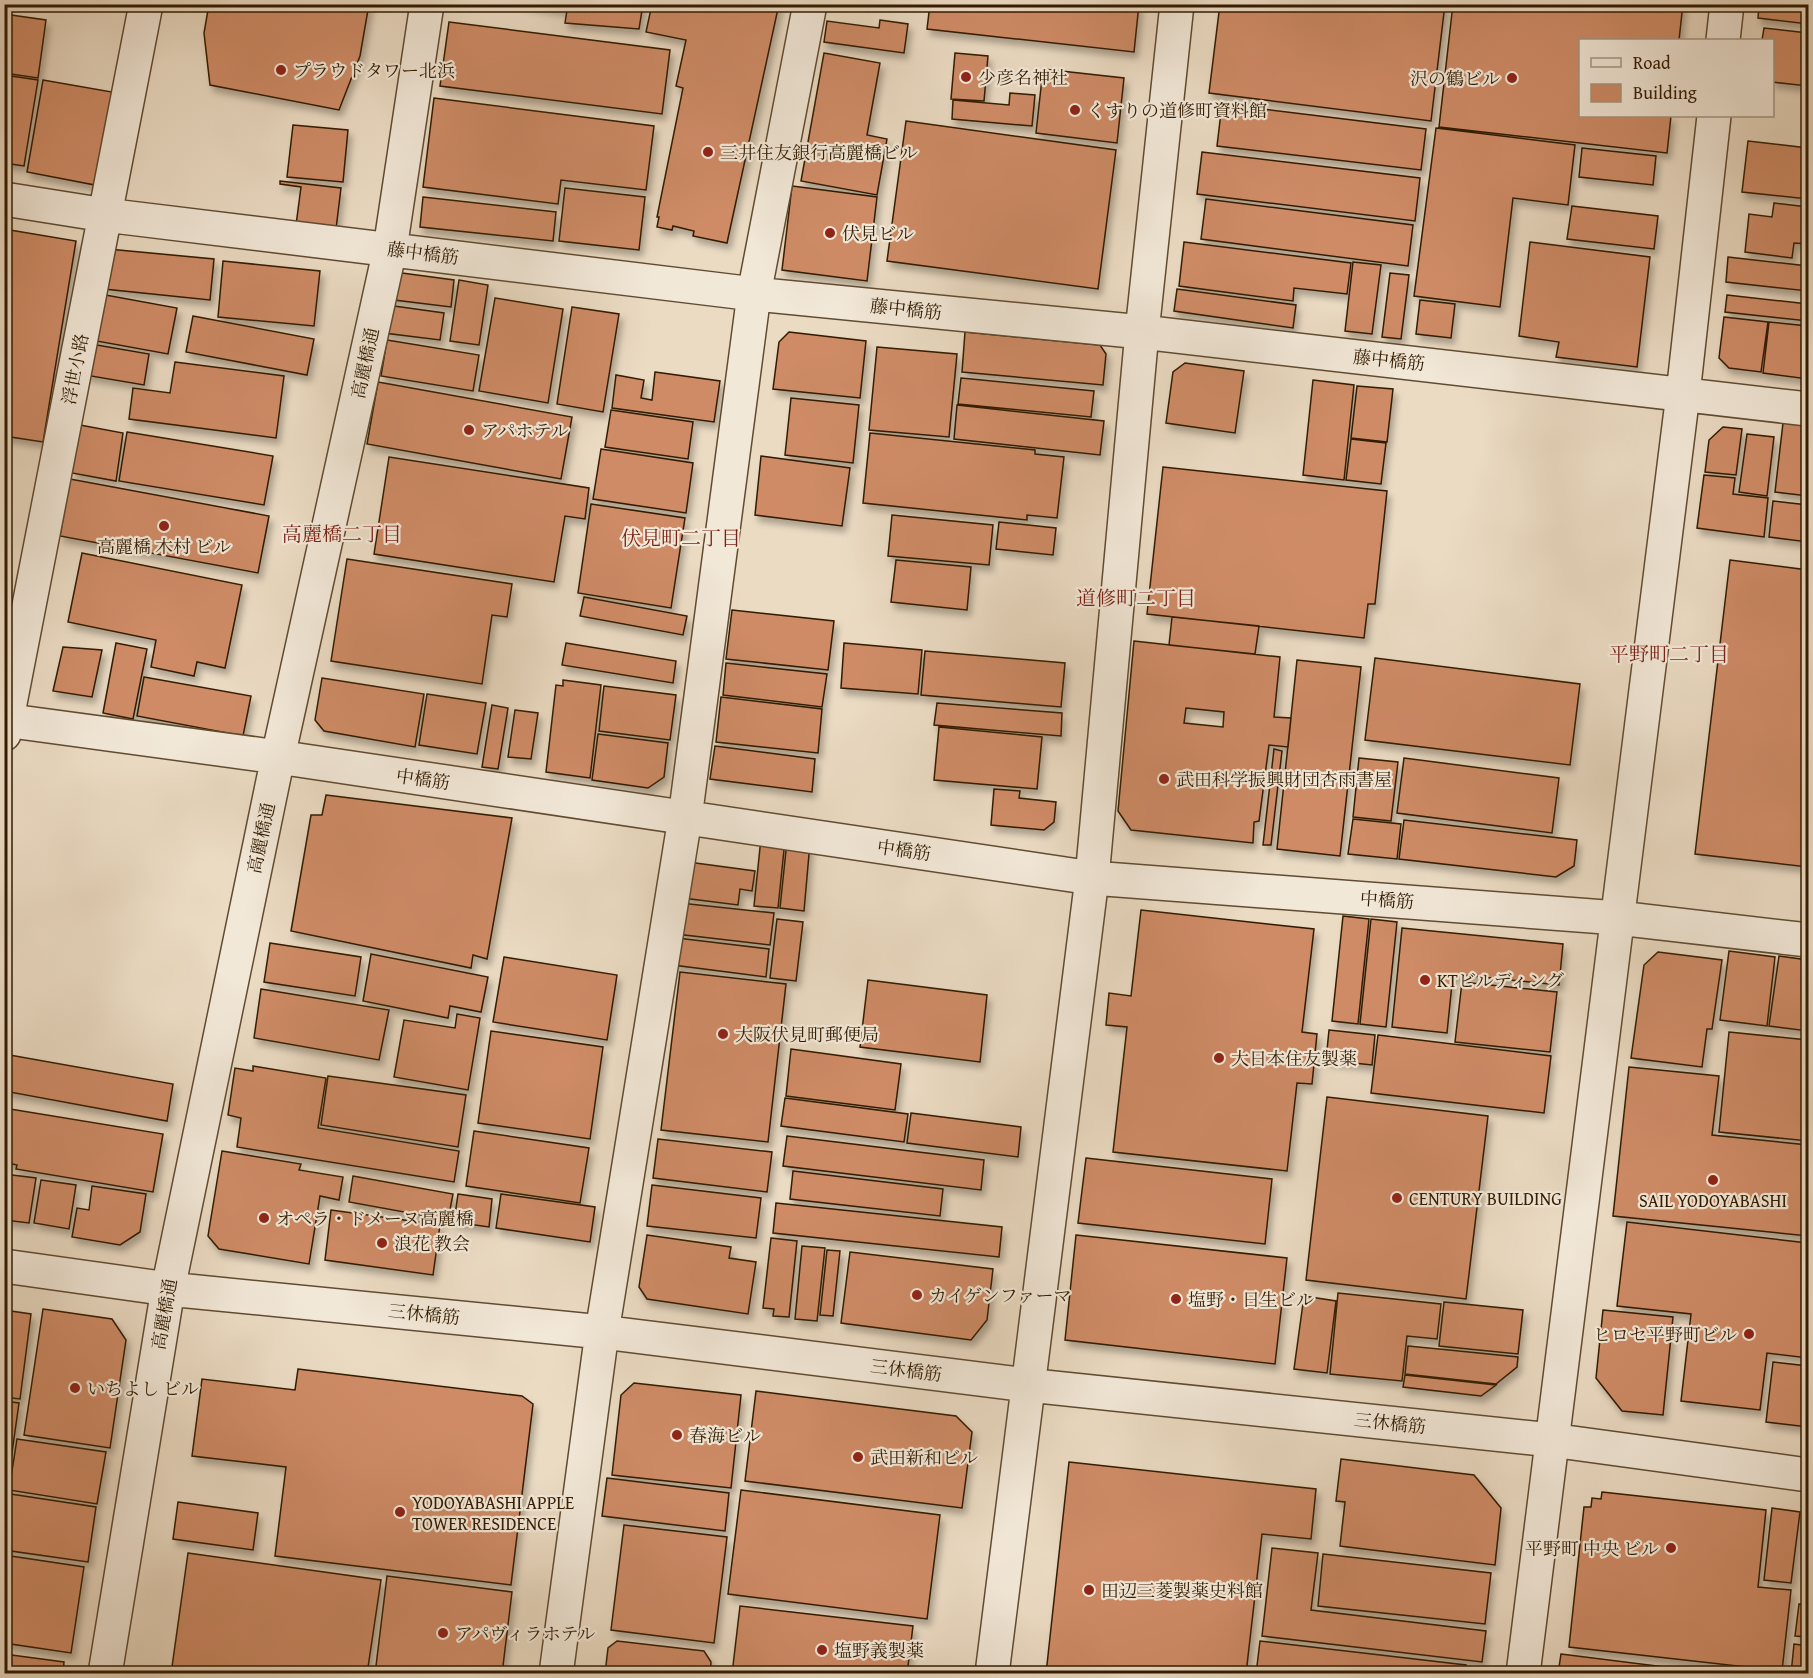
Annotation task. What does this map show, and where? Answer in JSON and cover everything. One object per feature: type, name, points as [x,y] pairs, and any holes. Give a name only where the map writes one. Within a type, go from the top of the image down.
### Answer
[{"type":"street","name":"浮世小路","points":[[5,724],[146,4]]},
{"type":"street","name":"高麗橋通","points":[[105,1674],[168,1289],[278,757],[390,249],[427,4]]},
{"type":"street","points":[[556,1674],[602,1332],[685,818],[754,294],[810,4]]},
{"type":"street","points":[[992,1674],[1092,878],[1142,332],[1177,4]]},
{"type":"street","points":[[1723,39],[1727,4]]},
{"type":"street","points":[[1523,1674],[1683,394],[1714,117]]},
{"type":"street","name":"藤中橋筋","points":[[4,199],[105,215],[754,294],[1142,332],[1809,409]]},
{"type":"street","name":"中橋筋","points":[[5,724],[278,757],[1092,878],[1618,918],[1809,940]]},
{"type":"street","name":"三休橋筋","points":[[4,1266],[168,1289],[602,1332],[1027,1385],[1551,1440],[1809,1475]]},
{"type":"building","name":"プラウドタワー北浜","points":[[209,4],[369,4],[360,56],[339,110],[210,85],[204,33]]},
{"type":"building","points":[[522,4],[643,4],[639,29],[565,23],[567,10]]},
{"type":"building","name":"三井住友銀行高麗橋ビル","points":[[652,4],[779,4],[727,243],[693,236],[694,231],[673,226],[672,230],[657,227],[659,217],[657,217],[683,88],[676,86],[686,40],[646,32]]},
{"type":"building","points":[[930,4],[1139,4],[1134,52],[927,29]]},
{"type":"building","points":[[1220,4],[1445,4],[1431,121],[1209,93]]},
{"type":"building","name":"沢の鶴ビル","points":[[1453,4],[1683,4],[1679,39],[1579,39],[1579,117],[1671,117],[1667,153],[1439,127]]},
{"type":"building","points":[[1759,4],[1808,4],[1808,24],[1758,18]]},
{"type":"building","points":[[4,14],[46,20],[38,78],[4,73]]},
{"type":"building","points":[[880,20],[908,24],[904,53],[824,42],[827,21],[879,28]]},
{"type":"building","points":[[449,22],[670,50],[662,114],[440,86]]},
{"type":"building","points":[[1764,28],[1808,33],[1808,86],[1774,82],[1774,39],[1762,39]]},
{"type":"building","points":[[824,53],[880,63],[867,135],[887,139],[877,195],[801,181]]},
{"type":"building","points":[[955,53],[988,56],[984,101],[951,99]]},
{"type":"building","points":[[1043,69],[1124,78],[1117,143],[1036,133]]},
{"type":"building","points":[[4,75],[38,80],[24,166],[4,163]]},
{"type":"building","points":[[43,80],[112,92],[95,185],[27,172]]},
{"type":"building","points":[[1010,93],[1035,95],[1032,126],[952,119],[953,100],[1009,105]]},
{"type":"building","points":[[1808,95],[1808,130],[1804,129]]},
{"type":"building","points":[[434,98],[654,126],[646,190],[561,180],[558,204],[423,187]]},
{"type":"building","points":[[1222,104],[1426,129],[1421,170],[1217,146]]},
{"type":"building","points":[[906,121],[1116,150],[1098,289],[887,261]]},
{"type":"building","points":[[293,125],[348,130],[343,182],[287,177]]},
{"type":"building","points":[[1436,128],[1575,145],[1568,205],[1513,198],[1500,307],[1414,296]]},
{"type":"building","points":[[1748,141],[1808,148],[1808,199],[1742,192]]},
{"type":"building","points":[[1582,148],[1656,156],[1653,185],[1579,177]]},
{"type":"building","points":[[1202,152],[1420,178],[1415,221],[1197,194]]},
{"type":"building","points":[[280,181],[341,188],[336,229],[296,225],[301,187],[280,184]]},
{"type":"building","name":"伏見ビル","points":[[792,186],[877,197],[867,281],[782,270]]},
{"type":"building","points":[[565,188],[645,197],[639,250],[559,241]]},
{"type":"building","points":[[423,197],[556,212],[553,241],[420,227]]},
{"type":"building","points":[[1206,199],[1413,225],[1408,266],[1201,239]]},
{"type":"building","points":[[1774,203],[1808,207],[1808,244],[1794,243],[1792,258],[1745,252],[1749,214],[1772,217]]},
{"type":"building","points":[[1572,206],[1658,216],[1654,249],[1567,239]]},
{"type":"building","points":[[4,229],[76,241],[43,442],[4,436]]},
{"type":"building","points":[[1184,242],[1351,263],[1347,294],[1294,288],[1293,301],[1179,286]]},
{"type":"building","points":[[1530,242],[1650,257],[1637,367],[1556,357],[1559,342],[1519,336]]},
{"type":"building","points":[[108,249],[214,259],[210,300],[104,289]]},
{"type":"building","points":[[1728,257],[1808,266],[1808,291],[1726,282]]},
{"type":"building","points":[[223,261],[320,271],[314,326],[218,317]]},
{"type":"building","points":[[1353,262],[1381,265],[1372,334],[1345,331]]},
{"type":"building","points":[[402,273],[454,280],[451,307],[386,299],[389,282]]},
{"type":"building","points":[[1390,273],[1409,275],[1401,339],[1382,337]]},
{"type":"building","points":[[459,280],[488,285],[479,345],[450,341]]},
{"type":"building","points":[[1177,289],[1296,305],[1293,328],[1174,311]]},
{"type":"building","points":[[100,294],[177,308],[168,354],[91,340]]},
{"type":"building","points":[[1727,295],[1808,304],[1808,321],[1725,312]]},
{"type":"building","points":[[495,298],[563,309],[548,403],[479,391]]},
{"type":"building","points":[[1420,300],[1455,304],[1451,338],[1416,334]]},
{"type":"building","points":[[387,305],[444,313],[440,340],[384,333]]},
{"type":"building","points":[[572,307],[619,314],[603,412],[557,404]]},
{"type":"building","points":[[193,316],[314,339],[307,375],[186,352]]},
{"type":"building","points":[[1724,317],[1768,322],[1761,372],[1729,368],[1719,358]]},
{"type":"building","points":[[1769,322],[1808,326],[1808,379],[1763,373]]},
{"type":"building","points":[[789,332],[866,341],[860,398],[773,389],[779,342]]},
{"type":"building","points":[[965,332],[1100,345],[1106,354],[1103,385],[962,372]]},
{"type":"building","points":[[387,340],[479,355],[473,391],[381,376]]},
{"type":"building","points":[[91,344],[149,354],[144,385],[85,375]]},
{"type":"building","points":[[877,347],[957,354],[949,437],[869,430]]},
{"type":"building","points":[[175,362],[284,376],[276,438],[129,419],[133,388],[170,393]]},
{"type":"building","points":[[1185,363],[1244,371],[1235,433],[1166,423],[1173,372]]},
{"type":"building","points":[[655,372],[720,381],[714,422],[612,408],[616,375],[644,380],[641,398],[652,400]]},
{"type":"building","points":[[961,378],[1094,391],[1091,417],[958,404]]},
{"type":"building","points":[[1313,380],[1354,385],[1344,480],[1303,475]]},
{"type":"building","name":"アパホテル","points":[[378,382],[572,417],[561,479],[367,444]]},
{"type":"building","points":[[1357,386],[1393,389],[1387,442],[1351,438]]},
{"type":"building","points":[[791,398],[859,405],[853,463],[785,455]]},
{"type":"building","points":[[957,405],[1104,421],[1100,455],[954,439]]},
{"type":"building","points":[[611,410],[693,422],[688,459],[605,447]]},
{"type":"building","points":[[1783,423],[1808,425],[1808,496],[1775,492]]},
{"type":"building","points":[[80,425],[123,433],[116,481],[72,473]]},
{"type":"building","points":[[1723,427],[1742,429],[1736,475],[1705,472],[1709,440]]},
{"type":"building","points":[[127,432],[273,456],[264,505],[119,481]]},
{"type":"building","points":[[870,433],[1035,450],[1035,454],[1064,457],[1057,518],[1027,515],[1027,520],[863,503]]},
{"type":"building","points":[[1747,434],[1774,437],[1767,496],[1739,492]]},
{"type":"building","points":[[1351,439],[1386,443],[1381,484],[1346,480]]},
{"type":"building","points":[[601,449],[693,463],[686,513],[593,499]]},
{"type":"building","points":[[761,456],[850,468],[842,526],[755,515]]},
{"type":"building","points":[[389,457],[589,488],[585,519],[565,516],[554,582],[374,554]]},
{"type":"building","points":[[1163,467],[1387,491],[1375,604],[1368,604],[1364,638],[1147,614]]},
{"type":"building","points":[[1704,475],[1735,478],[1733,494],[1768,498],[1764,537],[1697,528]]},
{"type":"building","name":"高麗橋 木村 ビル","points":[[70,479],[269,516],[258,573],[60,536]]},
{"type":"building","points":[[1773,501],[1808,505],[1808,542],[1769,537]]},
{"type":"building","points":[[591,504],[685,518],[671,608],[578,593]]},
{"type":"building","points":[[892,515],[993,525],[989,565],[888,556]]},
{"type":"building","points":[[999,522],[1056,528],[1053,555],[996,549]]},
{"type":"building","points":[[82,553],[242,585],[225,668],[197,662],[194,676],[151,667],[156,640],[68,622]]},
{"type":"building","points":[[347,559],[512,584],[507,617],[492,615],[482,684],[331,661]]},
{"type":"building","points":[[896,560],[971,567],[967,610],[891,602]]},
{"type":"building","points":[[1730,560],[1808,570],[1808,867],[1695,854]]},
{"type":"building","points":[[584,597],[687,616],[683,635],[580,616]]},
{"type":"building","points":[[732,610],[834,621],[828,670],[726,659]]},
{"type":"building","points":[[1172,617],[1259,626],[1255,654],[1169,645]]},
{"type":"building","points":[[1134,641],[1280,657],[1274,717],[1291,718],[1288,747],[1269,745],[1259,821],[1254,822],[1253,843],[1131,830],[1118,811]],"holes":[[[1186,708],[1224,712],[1223,727],[1184,723]]]},
{"type":"building","points":[[116,643],[147,649],[133,719],[103,713]]},
{"type":"building","points":[[566,643],[676,661],[673,683],[562,665]]},
{"type":"building","points":[[844,643],[922,650],[918,694],[841,688]]},
{"type":"building","points":[[63,647],[102,650],[92,697],[53,691]]},
{"type":"building","points":[[925,651],[1065,663],[1061,707],[921,695]]},
{"type":"building","points":[[1375,658],[1580,684],[1570,765],[1365,740]]},
{"type":"building","points":[[1297,660],[1361,667],[1340,856],[1277,849]]},
{"type":"building","points":[[726,663],[827,674],[822,707],[723,695]]},
{"type":"building","points":[[144,677],[251,696],[243,736],[137,716]]},
{"type":"building","points":[[322,678],[424,694],[415,747],[324,731],[315,720]]},
{"type":"building","points":[[563,680],[601,685],[590,778],[546,772],[556,685],[563,686]]},
{"type":"building","points":[[604,686],[676,695],[670,740],[599,731]]},
{"type":"building","points":[[427,694],[486,703],[477,754],[419,745]]},
{"type":"building","points":[[721,697],[822,709],[818,753],[716,742]]},
{"type":"building","points":[[937,703],[1062,713],[1061,736],[934,725]]},
{"type":"building","points":[[492,705],[508,708],[498,769],[482,767]]},
{"type":"building","points":[[515,710],[538,713],[531,759],[508,757]]},
{"type":"building","points":[[939,727],[1042,737],[1037,789],[934,780]]},
{"type":"building","points":[[598,734],[668,743],[664,777],[648,788],[592,780]]},
{"type":"building","points":[[715,746],[815,759],[812,792],[710,779]]},
{"type":"building","points":[[1274,749],[1282,751],[1271,845],[1263,845]]},
{"type":"building","points":[[1359,758],[1398,762],[1391,821],[1353,817]]},
{"type":"building","points":[[1404,758],[1559,778],[1552,833],[1397,813]]},
{"type":"building","points":[[994,789],[1020,791],[1019,798],[1056,802],[1054,822],[1044,830],[991,825]]},
{"type":"building","points":[[326,795],[512,818],[487,959],[473,955],[471,968],[291,931],[311,815],[322,815]]},
{"type":"building","points":[[1353,819],[1401,824],[1397,859],[1348,854]]},
{"type":"building","points":[[1404,820],[1577,840],[1574,866],[1556,877],[1399,859]]},
{"type":"building","points":[[761,838],[785,840],[778,908],[754,906]]},
{"type":"building","points":[[787,841],[810,843],[804,911],[780,908]]},
{"type":"building","points":[[688,862],[755,871],[752,891],[740,889],[738,905],[683,898]]},
{"type":"building","points":[[680,903],[774,913],[770,945],[676,934]]},
{"type":"building","name":"大日本住友製薬","points":[[1141,910],[1314,929],[1302,1032],[1317,1034],[1312,1084],[1297,1083],[1287,1171],[1113,1152],[1127,1027],[1106,1025],[1109,993],[1131,996]]},
{"type":"building","points":[[1343,916],[1369,919],[1358,1024],[1332,1021]]},
{"type":"building","points":[[777,919],[803,922],[796,981],[770,978]]},
{"type":"building","points":[[1371,919],[1397,922],[1386,1027],[1360,1024]]},
{"type":"building","name":"KTビルディング","points":[[1402,928],[1563,944],[1559,985],[1453,974],[1447,1033],[1392,1027]]},
{"type":"building","points":[[677,938],[769,949],[766,977],[673,965]]},
{"type":"building","points":[[270,943],[361,957],[355,996],[264,982]]},
{"type":"building","points":[[1729,951],[1775,957],[1767,1026],[1720,1020]]},
{"type":"building","points":[[1658,952],[1722,960],[1712,1029],[1707,1029],[1702,1067],[1631,1058],[1644,965]]},
{"type":"building","points":[[371,954],[488,977],[481,1012],[450,1006],[448,1018],[363,1001]]},
{"type":"building","points":[[1779,956],[1808,960],[1808,1031],[1769,1026]]},
{"type":"building","points":[[504,957],[617,975],[607,1040],[493,1022]]},
{"type":"building","points":[[680,972],[786,984],[768,1142],[661,1130]]},
{"type":"building","points":[[868,980],[987,995],[980,1062],[860,1047]]},
{"type":"building","points":[[1462,982],[1557,992],[1550,1052],[1455,1042]]},
{"type":"building","points":[[261,989],[389,1010],[379,1060],[254,1038]]},
{"type":"building","points":[[457,1014],[480,1018],[468,1090],[394,1077],[404,1020],[455,1028]]},
{"type":"building","points":[[1329,1030],[1375,1035],[1372,1065],[1326,1060]]},
{"type":"building","points":[[491,1031],[603,1047],[590,1139],[478,1123]]},
{"type":"building","points":[[1729,1032],[1808,1040],[1808,1141],[1719,1132]]},
{"type":"building","points":[[1378,1035],[1551,1056],[1544,1113],[1371,1093]]},
{"type":"building","points":[[791,1049],[901,1064],[895,1110],[786,1096]]},
{"type":"building","points":[[4,1054],[173,1084],[167,1121],[4,1091]]},
{"type":"building","points":[[253,1066],[326,1078],[318,1128],[459,1151],[454,1182],[237,1147],[241,1118],[228,1115],[235,1068],[253,1071]]},
{"type":"building","name":"SAIL YODOYABASHI","points":[[1629,1067],[1719,1076],[1712,1135],[1808,1145],[1808,1236],[1613,1216]]},
{"type":"building","points":[[328,1076],[466,1095],[458,1147],[321,1125]]},
{"type":"building","name":"CENTURY BUILDING","points":[[1327,1097],[1488,1116],[1466,1299],[1306,1280]]},
{"type":"building","points":[[785,1098],[908,1114],[904,1142],[781,1126]]},
{"type":"building","points":[[4,1108],[163,1134],[153,1192],[16,1169],[17,1165],[4,1162]]},
{"type":"building","points":[[911,1113],[1021,1127],[1018,1157],[907,1143]]},
{"type":"building","points":[[474,1131],[589,1148],[580,1203],[466,1186]]},
{"type":"building","points":[[787,1136],[984,1160],[981,1190],[783,1166]]},
{"type":"building","points":[[658,1139],[772,1152],[767,1192],[653,1178]]},
{"type":"building","name":"オペラ・ドメーヌ高麗橋","points":[[222,1151],[301,1164],[299,1170],[343,1177],[339,1200],[320,1196],[309,1264],[219,1249],[208,1236]]},
{"type":"building","points":[[1086,1158],[1272,1179],[1265,1244],[1078,1223]]},
{"type":"building","points":[[793,1171],[943,1189],[940,1216],[790,1199]]},
{"type":"building","points":[[4,1174],[36,1178],[29,1223],[5,1220],[4,1223]]},
{"type":"building","points":[[353,1176],[453,1194],[448,1220],[349,1202]]},
{"type":"building","points":[[41,1180],[76,1185],[69,1229],[34,1223]]},
{"type":"building","points":[[652,1185],[761,1198],[756,1238],[647,1226]]},
{"type":"building","points":[[92,1186],[146,1194],[140,1232],[120,1245],[72,1237],[77,1208],[89,1210]]},
{"type":"building","points":[[458,1194],[492,1199],[489,1227],[454,1222]]},
{"type":"building","points":[[501,1194],[595,1207],[590,1242],[496,1228]]},
{"type":"building","points":[[776,1203],[1002,1227],[999,1257],[773,1233]]},
{"type":"building","name":"浪花 教会","points":[[331,1210],[440,1225],[433,1275],[325,1260]]},
{"type":"building","name":"ヒロセ平野町ビル","points":[[1627,1222],[1808,1243],[1808,1358],[1767,1353],[1760,1410],[1681,1401],[1691,1314],[1617,1306]]},
{"type":"building","points":[[647,1235],[731,1247],[729,1258],[756,1262],[748,1314],[647,1299],[639,1287]]},
{"type":"building","name":"塩野・日生ビル","points":[[1076,1235],[1287,1258],[1275,1364],[1065,1340]]},
{"type":"building","points":[[771,1238],[797,1241],[789,1317],[773,1316],[774,1309],[763,1308]]},
{"type":"building","points":[[802,1246],[825,1248],[817,1321],[795,1319]]},
{"type":"building","points":[[827,1250],[840,1251],[833,1316],[820,1315]]},
{"type":"building","name":"カイゲンファーマ","points":[[850,1252],[993,1269],[987,1320],[971,1340],[841,1323]]},
{"type":"building","points":[[1338,1293],[1441,1304],[1437,1339],[1407,1336],[1402,1381],[1330,1374]]},
{"type":"building","points":[[1304,1296],[1336,1301],[1327,1373],[1294,1369]]},
{"type":"building","points":[[1444,1302],[1523,1310],[1518,1354],[1439,1346]]},
{"type":"building","name":"いちよし ビル","points":[[43,1309],[112,1319],[126,1340],[110,1448],[24,1435]]},
{"type":"building","points":[[4,1310],[31,1314],[20,1399],[4,1397]]},
{"type":"building","points":[[1603,1310],[1673,1317],[1663,1415],[1622,1411],[1596,1378]]},
{"type":"building","points":[[1408,1346],[1518,1357],[1517,1367],[1496,1384],[1405,1374]]},
{"type":"building","points":[[1773,1362],[1808,1366],[1808,1427],[1766,1422]]},
{"type":"building","name":"YODOYABASHI APPLE TOWER RESIDENCE","points":[[298,1369],[522,1396],[533,1404],[511,1585],[275,1556],[286,1467],[192,1456],[202,1379],[295,1390]]},
{"type":"building","points":[[1405,1375],[1496,1385],[1481,1396],[1403,1387]]},
{"type":"building","name":"春海ビル","points":[[634,1383],[741,1395],[731,1488],[612,1475],[621,1395]]},
{"type":"building","name":"武田新和ビル","points":[[756,1391],[956,1416],[972,1432],[962,1508],[745,1481]]},
{"type":"building","points":[[4,1401],[19,1403],[7,1488],[4,1487]]},
{"type":"building","points":[[17,1439],[106,1452],[97,1504],[9,1490]]},
{"type":"building","points":[[1341,1459],[1474,1475],[1501,1508],[1495,1565],[1340,1546],[1345,1502],[1336,1501]]},
{"type":"building","points":[[1069,1462],[1316,1489],[1311,1539],[1262,1534],[1246,1674],[1046,1674]]},
{"type":"building","points":[[607,1478],[729,1493],[725,1531],[602,1516]]},
{"type":"building","points":[[741,1490],[940,1515],[927,1619],[728,1594]]},
{"type":"building","name":"平野町 中央 ビル","points":[[1602,1492],[1766,1510],[1758,1587],[1791,1590],[1782,1671],[1569,1647],[1584,1507],[1591,1507],[1592,1498],[1601,1499]]},
{"type":"building","points":[[4,1493],[96,1507],[88,1562],[4,1550]]},
{"type":"building","points":[[178,1502],[258,1513],[253,1550],[173,1539]]},
{"type":"building","points":[[1772,1508],[1800,1512],[1791,1583],[1764,1580]]},
{"type":"building","points":[[624,1525],[727,1537],[714,1643],[611,1630]]},
{"type":"building","points":[[1808,1527],[1808,1579],[1803,1578]]},
{"type":"building","points":[[1272,1548],[1318,1553],[1311,1610],[1486,1631],[1482,1662],[1262,1636]]},
{"type":"building","points":[[188,1553],[381,1580],[367,1674],[171,1674]]},
{"type":"building","points":[[1323,1554],[1491,1573],[1485,1624],[1318,1606]]},
{"type":"building","points":[[4,1555],[84,1567],[71,1653],[4,1643]]},
{"type":"building","name":"アパヴィラホテル","points":[[387,1576],[512,1592],[502,1674],[375,1674]]},
{"type":"building","points":[[1799,1604],[1808,1605],[1808,1637],[1795,1636]]},
{"type":"building","name":"塩野義製薬","points":[[740,1606],[913,1626],[907,1674],[732,1674]]},
{"type":"building","points":[[617,1641],[704,1651],[711,1662],[710,1674],[605,1674],[608,1648]]},
{"type":"building","points":[[1260,1641],[1466,1665],[1465,1674],[1256,1674]]},
{"type":"building","points":[[1794,1644],[1808,1646],[1808,1674],[1791,1674]]},
{"type":"building","points":[[4,1654],[64,1662],[63,1674],[4,1674]]},
{"type":"building","points":[[1561,1654],[1721,1674],[1558,1674]]},
{"type":"place","name":"プラウドタワー北浜","points":[[281,70]]},
{"type":"place","name":"少彦名神社","points":[[966,77]]},
{"type":"place","name":"沢の鶴ビル","points":[[1512,78]]},
{"type":"place","name":"くすりの道修町資料館","points":[[1075,110]]},
{"type":"place","name":"三井住友銀行高麗橋ビル","points":[[708,152]]},
{"type":"place","name":"伏見ビル","points":[[830,233]]},
{"type":"place","name":"アパホテル","points":[[469,430]]},
{"type":"place","name":"高麗橋 木村 ビル","points":[[164,526]]},
{"type":"place","name":"武田科学振興財団杏雨書屋","points":[[1164,779]]},
{"type":"place","name":"KTビルディング","points":[[1425,980]]},
{"type":"place","name":"大阪伏見町郵便局","points":[[723,1034]]},
{"type":"place","name":"大日本住友製薬","points":[[1219,1058]]},
{"type":"place","name":"SAIL YODOYABASHI","points":[[1713,1180]]},
{"type":"place","name":"CENTURY BUILDING","points":[[1397,1198]]},
{"type":"place","name":"オペラ・ドメーヌ高麗橋","points":[[264,1218]]},
{"type":"place","name":"浪花 教会","points":[[382,1243]]},
{"type":"place","name":"カイゲンファーマ","points":[[917,1295]]},
{"type":"place","name":"塩野・日生ビル","points":[[1176,1299]]},
{"type":"place","name":"ヒロセ平野町ビル","points":[[1749,1334]]},
{"type":"place","name":"いちよし ビル","points":[[75,1388]]},
{"type":"place","name":"春海ビル","points":[[677,1435]]},
{"type":"place","name":"武田新和ビル","points":[[858,1457]]},
{"type":"place","name":"YODOYABASHI APPLE TOWER RESIDENCE","points":[[400,1512]]},
{"type":"place","name":"平野町 中央 ビル","points":[[1671,1548]]},
{"type":"place","name":"田辺三菱製薬史料館","points":[[1089,1590]]},
{"type":"place","name":"アパヴィラホテル","points":[[443,1633]]},
{"type":"place","name":"塩野義製薬","points":[[822,1650]]},
{"type":"district","name":"高麗橋二丁目","points":[[342,533]]},
{"type":"district","name":"伏見町二丁目","points":[[681,537]]},
{"type":"district","name":"道修町二丁目","points":[[1136,597]]},
{"type":"district","name":"平野町二丁目","points":[[1669,653]]}]
